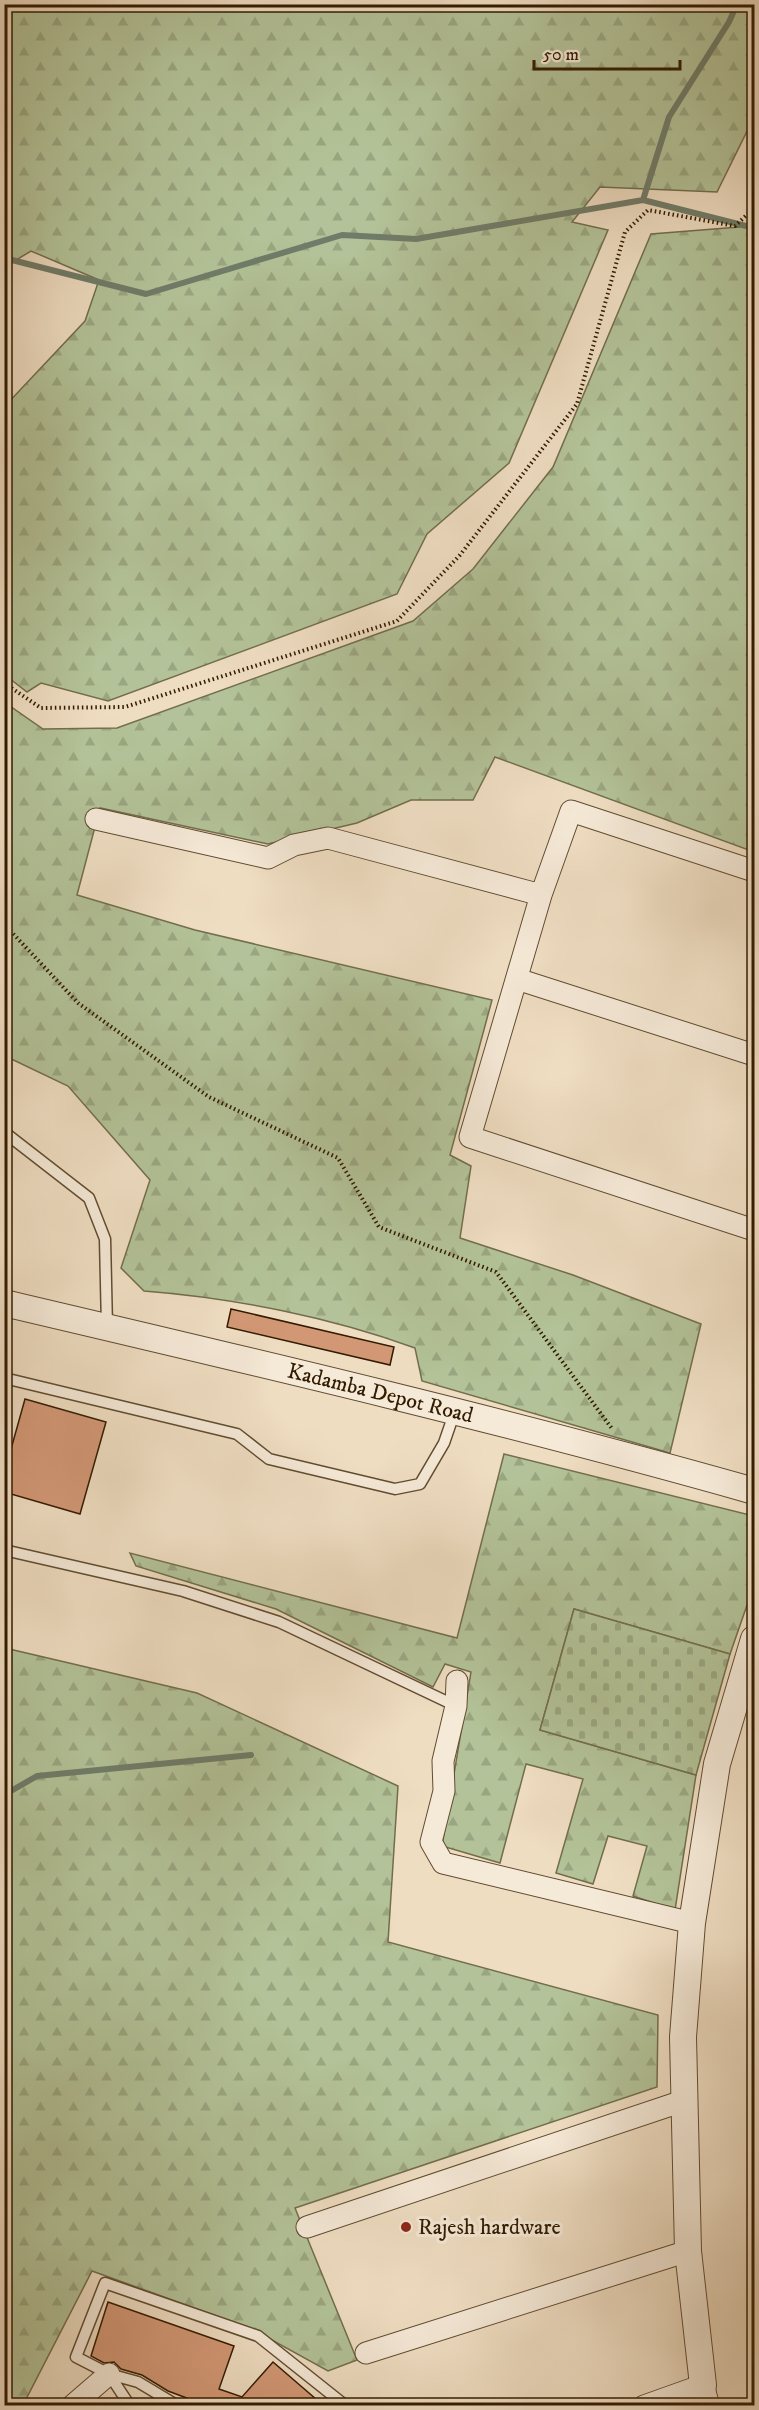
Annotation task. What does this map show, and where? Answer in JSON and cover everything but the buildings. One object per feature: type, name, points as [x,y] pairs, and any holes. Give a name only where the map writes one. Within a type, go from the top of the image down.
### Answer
[{"type":"street","points":[[754,871],[571,811],[541,895],[470,1137],[754,1230]]},
{"type":"street","points":[[96,819],[268,858],[294,845],[328,838],[541,895]]},
{"type":"street","points":[[517,979],[754,1055]]},
{"type":"street","name":"Kadamba Depot Road","points":[[4,1303],[455,1411],[754,1491]]},
{"type":"street","points":[[644,2406],[704,2399],[688,2251],[683,2037],[692,1923],[717,1764],[753,1646]]},
{"type":"street","points":[[457,1682],[456,1706],[443,1761],[444,1791],[431,1842],[443,1863],[692,1923]]},
{"type":"street","points":[[307,2227],[683,2101]]},
{"type":"street","points":[[366,2353],[688,2251]]},
{"type":"street","points":[[72,2406],[109,2374]]},
{"type":"lane","points":[[4,1132],[90,1198],[105,1239],[107,1327]]},
{"type":"lane","points":[[4,1378],[237,1434],[269,1460],[396,1489],[420,1484],[444,1443],[455,1411]]},
{"type":"lane","points":[[4,1550],[183,1591],[279,1622],[456,1706]]},
{"type":"lane","points":[[178,2406],[138,2382],[109,2374],[76,2356],[105,2283],[258,2336],[346,2406]]},
{"type":"lane","points":[[109,2374],[130,2406]]},
{"type":"path","points":[[4,683],[41,708],[125,707],[397,621],[460,555],[577,404],[625,232],[648,210],[735,226],[754,208]]},
{"type":"path","points":[[4,924],[78,1003],[209,1097],[338,1158],[379,1227],[496,1272],[633,1457]]},
{"type":"green space","points":[[5,4],[754,5],[754,117],[717,192],[600,187],[572,222],[608,230],[509,463],[427,534],[397,594],[108,701],[41,683],[27,692],[5,675],[5,406],[85,321],[99,280],[31,251],[11,263],[5,270]]},
{"type":"green space","points":[[752,226],[754,228],[754,852],[495,757],[473,800],[411,800],[357,823],[268,844],[100,808],[77,895],[195,930],[492,1000],[450,1155],[471,1166],[460,1238],[573,1275],[701,1324],[670,1453],[422,1381],[415,1348],[383,1337],[281,1310],[212,1298],[144,1291],[121,1268],[150,1180],[68,1086],[5,1056],[4,702],[43,729],[117,728],[413,621],[473,569],[553,467],[651,234]]},
{"type":"green space","points":[[504,1454],[754,1516],[754,1585],[730,1654],[574,1609],[540,1730],[696,1775],[675,1910],[633,1896],[647,1846],[608,1836],[593,1884],[556,1873],[583,1779],[526,1764],[500,1863],[442,1846],[471,1672],[445,1664],[433,1687],[276,1609],[136,1566],[130,1553],[457,1638]]},
{"type":"green space","points":[[574,1609],[730,1654],[696,1775],[540,1730]]},
{"type":"green space","points":[[5,1648],[197,1693],[398,1786],[388,1942],[658,2015],[657,2087],[295,2208],[357,2360],[328,2371],[250,2328],[92,2271],[23,2405],[5,2406]]},
{"type":"waterway","points":[[643,200],[669,117],[729,22],[737,4]]},
{"type":"waterway","points":[[4,258],[146,294],[342,235],[416,239],[643,200],[754,228]]},
{"type":"waterway","points":[[4,1795],[37,1776],[251,1755]]},
{"type":"place","name":"Rajesh hardware","points":[[406,2227]]}]
